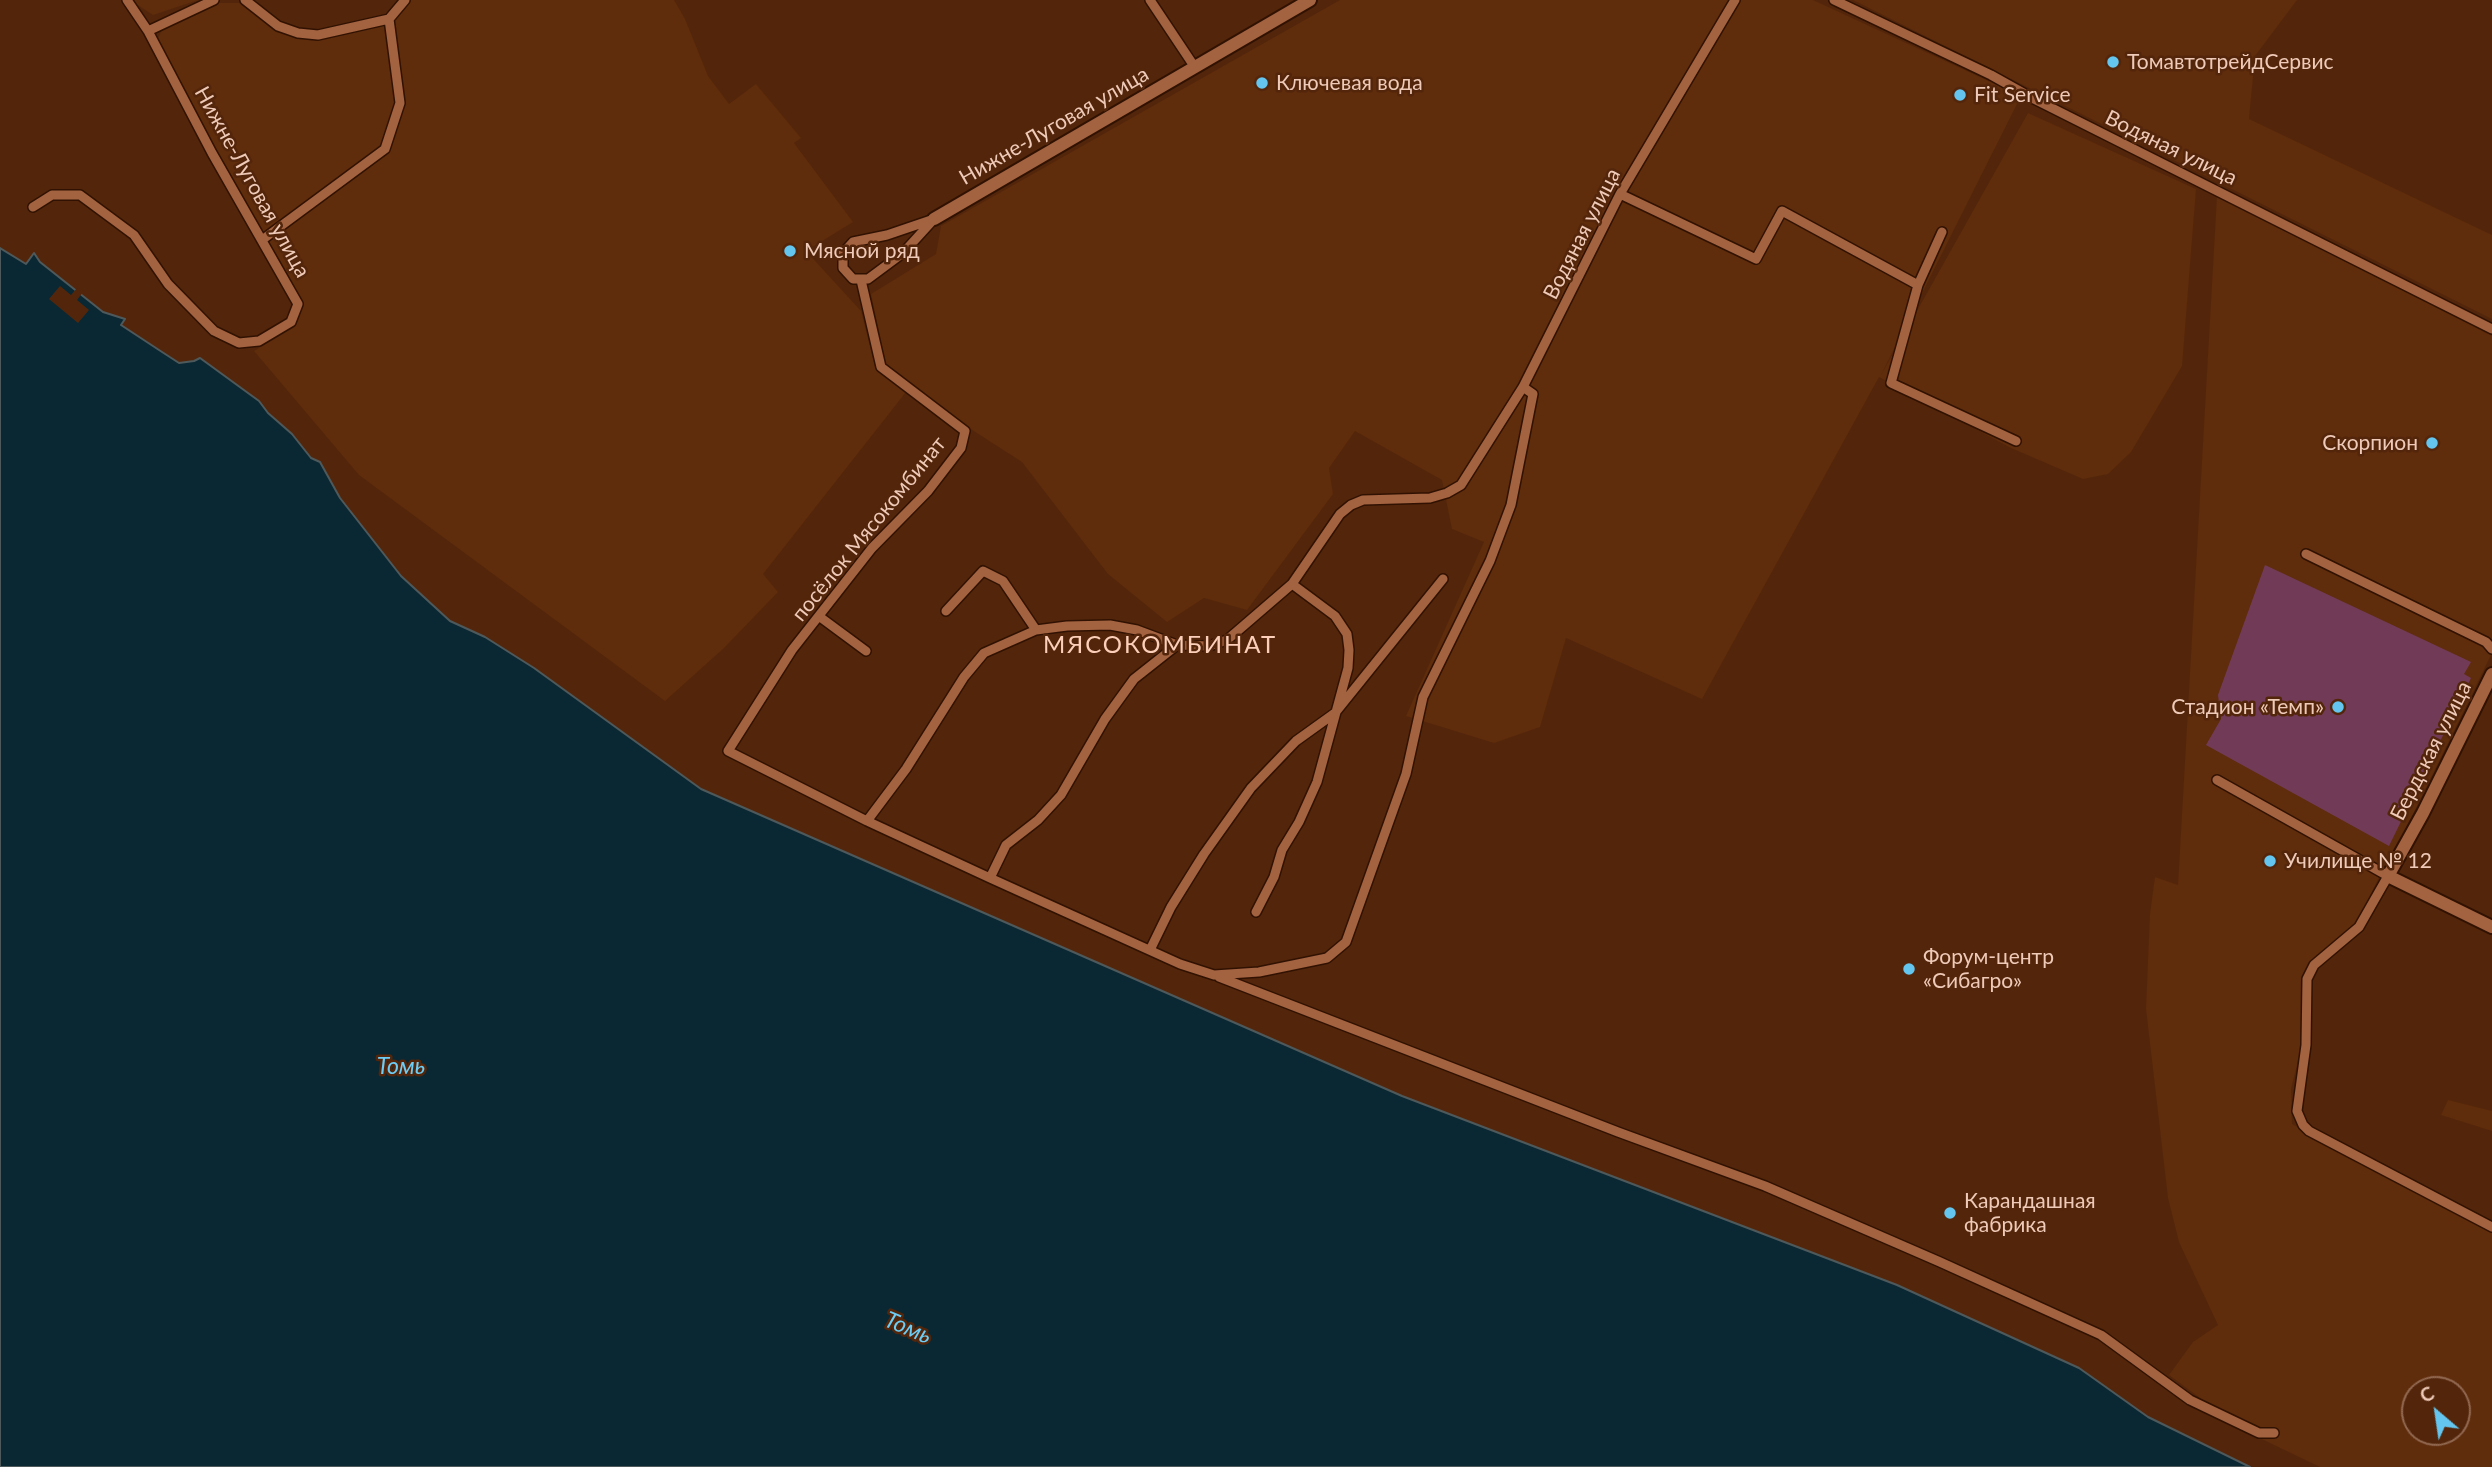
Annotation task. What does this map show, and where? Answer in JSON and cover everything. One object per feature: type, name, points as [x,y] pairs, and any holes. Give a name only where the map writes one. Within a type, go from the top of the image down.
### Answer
[{"type":"street","name":"Нижне-Луговая улица","points":[[33,207],[52,195],[80,195],[134,234],[168,284],[214,331],[239,343],[259,341],[291,322],[298,304],[212,153],[148,31],[127,0]]},
{"type":"street","points":[[148,31],[214,0]]},
{"type":"street","points":[[245,0],[278,26],[298,33],[318,35],[389,19],[405,0]]},
{"type":"street","points":[[1150,0],[1194,66]]},
{"type":"street","name":"Нижне-Луговая улица","points":[[934,219],[1310,0]]},
{"type":"street","name":"Водяная улица","points":[[1292,584],[1340,514],[1351,505],[1363,500],[1430,498],[1461,485],[1523,387],[1620,194],[1735,0]]},
{"type":"street","name":"Водяная улица","points":[[1833,0],[1991,75],[2492,329]]},
{"type":"street","points":[[262,240],[385,149],[400,103],[389,19]]},
{"type":"street","points":[[1620,194],[1756,259],[1782,211],[1918,285]]},
{"type":"street","points":[[934,219],[895,260],[874,276],[861,281],[847,274],[843,268],[843,253],[853,242],[887,236],[934,219]]},
{"type":"street","points":[[1942,232],[1918,285],[1891,383],[2016,441]]},
{"type":"street","name":"посёлок Мясокомбинат","points":[[861,281],[881,366],[965,430],[961,448],[928,491],[872,548],[792,650],[728,751],[867,821],[990,878],[1180,964],[1214,975],[1259,972],[1327,958],[1346,942],[1406,774],[1423,698],[1490,561],[1511,505],[1533,394],[1523,387]]},
{"type":"street","points":[[2306,554],[2482,640],[2492,649]]},
{"type":"street","points":[[946,611],[983,571],[1003,581],[1036,630]]},
{"type":"street","points":[[1150,950],[1171,907],[1204,853],[1251,789],[1296,741],[1335,713],[1443,579]]},
{"type":"street","points":[[867,821],[906,769],[977,659],[992,649],[1036,630],[1110,625],[1137,630],[1177,645],[1209,646],[1227,640],[1292,584],[1335,616],[1347,634],[1348,668],[1317,782],[1299,822],[1282,850],[1274,877],[1256,912]]},
{"type":"street","points":[[820,617],[866,651]]},
{"type":"street","points":[[990,878],[1006,845],[1038,820],[1061,795],[1105,719],[1134,679],[1177,645]]},
{"type":"street","name":"Бердская улица","points":[[2492,674],[2423,813],[2359,927],[2314,965],[2307,979],[2306,1045],[2297,1103],[2299,1118],[2309,1130],[2492,1227]]},
{"type":"street","points":[[2217,780],[2388,876],[2492,927]]},
{"type":"street","points":[[1214,975],[1618,1132],[1765,1186],[1903,1245],[2101,1335],[2190,1400],[2259,1433],[2274,1433]]},
{"type":"shaded area","points":[[130,0],[198,0],[153,15]]},
{"type":"shaded area","points":[[411,0],[674,0],[685,19],[708,76],[729,104],[756,84],[801,138],[794,143],[853,222],[806,251],[861,311],[876,370],[906,392],[763,574],[778,592],[724,648],[665,701],[359,475],[254,351],[295,325],[303,303],[157,41],[163,27],[217,3],[243,3],[276,32],[318,40],[388,23]]},
{"type":"shaded area","points":[[1340,0],[1813,0],[2021,96],[1881,375],[2028,113],[2196,189],[2182,366],[2131,452],[2108,474],[2083,479],[2011,448],[1879,377],[1702,699],[1566,638],[1540,727],[1494,743],[1406,716],[1484,542],[1452,529],[1442,480],[1355,431],[1329,468],[1333,494],[1247,610],[1204,598],[1167,622],[1108,574],[1022,462],[966,426],[886,364],[871,294],[936,254],[941,226]]},
{"type":"shaded area","points":[[1853,0],[2297,0],[2255,56],[2249,119],[2492,235],[2492,319]]},
{"type":"shaded area","points":[[2217,196],[2492,336],[2492,653],[2356,925],[2308,965],[2302,976],[2301,1049],[2291,1089],[2292,1124],[2492,1233],[2492,1467],[2320,1467],[2245,1431],[2169,1375],[2193,1342],[2218,1325],[2179,1242],[2168,1198],[2146,1009],[2150,914],[2155,877],[2178,885]]},
{"type":"shaded area","name":"Стадион «Темп»","points":[[2265,565],[2471,662],[2464,674],[2471,678],[2389,846],[2206,745],[2221,719],[2218,695]]},
{"type":"shaded area","points":[[2448,1100],[2492,1111],[2492,1131],[2441,1115]]},
{"type":"water","name":"Томь","points":[[0,248],[26,264],[34,253],[40,262],[103,312],[125,319],[121,325],[159,350],[179,363],[200,358],[259,401],[268,413],[292,434],[311,458],[320,462],[340,498],[401,576],[450,621],[485,637],[534,668],[701,789],[1402,1096],[1897,1285],[2079,1368],[2148,1417],[2250,1467],[0,1467]]},
{"type":"pier","points":[[60,286],[71,295],[77,288],[83,292],[77,300],[89,310],[78,323],[49,299]]},
{"type":"place","name":"ТомавтотрейдСервис","points":[[2113,62]]},
{"type":"place","name":"Ключевая вода","points":[[1262,83]]},
{"type":"place","name":"Fit Service","points":[[1960,95]]},
{"type":"place","name":"Мясной ряд","points":[[790,251]]},
{"type":"place","name":"Скорпион","points":[[2432,443]]},
{"type":"place","name":"Стадион «Темп»","points":[[2338,707]]},
{"type":"place","name":"Училище № 12","points":[[2270,861]]},
{"type":"place","name":"Форум-центр «Сибагро»","points":[[1909,969]]},
{"type":"place","name":"Карандашная фабрика","points":[[1950,1213]]},
{"type":"district","name":"МЯСОКОМБИНАТ","points":[[1160,645]]}]
